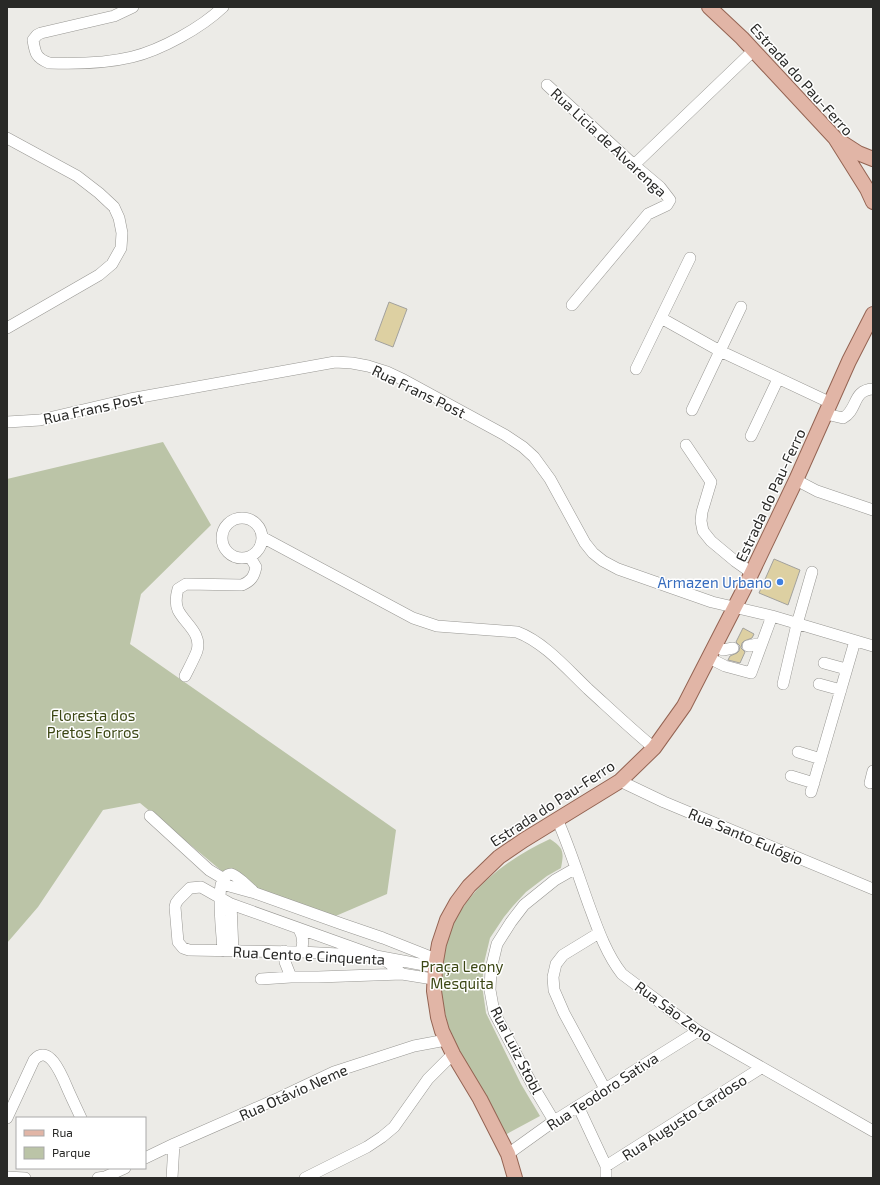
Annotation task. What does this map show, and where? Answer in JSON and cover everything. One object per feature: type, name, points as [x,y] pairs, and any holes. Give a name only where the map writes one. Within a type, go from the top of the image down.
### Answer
[{"type":"main road","name":"Estrada do Pau-Ferro","points":[[709,7],[754,50],[835,138],[867,189],[873,202]]},
{"type":"main road","points":[[835,138],[858,154],[873,159]]},
{"type":"main road","name":"Estrada do Pau-Ferro","points":[[515,1178],[508,1154],[480,1100],[453,1054],[446,1040],[438,1017],[434,991],[435,968],[439,944],[447,920],[457,902],[469,886],[487,868],[510,849],[620,781],[654,748],[684,706],[752,573],[873,314]]},
{"type":"street","points":[[133,7],[114,16],[41,33],[33,40],[34,52],[41,60],[49,63],[104,61],[132,57],[150,51],[194,29],[223,7]]},
{"type":"street","points":[[634,165],[754,50]]},
{"type":"street","name":"Rua Licia de Alvarenga","points":[[547,85],[660,187],[670,200],[664,206],[648,214],[572,305]]},
{"type":"street","points":[[7,138],[77,176],[99,193],[114,207],[119,218],[122,233],[121,248],[112,264],[99,275],[7,328]]},
{"type":"street","points":[[636,369],[690,258]]},
{"type":"street","points":[[692,410],[742,307]]},
{"type":"street","points":[[661,318],[720,351],[778,379],[843,418],[850,413],[856,399],[860,394],[873,389]]},
{"type":"street","name":"Rua Frans Post","points":[[7,422],[40,420],[130,399],[334,362],[368,366],[404,380],[505,435],[523,447],[543,468],[585,543],[593,553],[603,561],[618,569],[712,602],[772,616],[873,646]]},
{"type":"street","points":[[751,436],[778,379]]},
{"type":"street","points":[[686,445],[711,482],[702,512],[701,521],[703,531],[711,541],[752,573]]},
{"type":"street","points":[[796,480],[817,491],[873,510]]},
{"type":"street","points":[[247,518],[258,525],[261,531],[262,543],[259,549],[250,557],[244,558],[232,555],[227,551],[224,545],[222,539],[223,533],[230,522],[235,519],[247,518]]},
{"type":"street","points":[[262,537],[413,618],[437,626],[517,632],[525,634],[549,652],[616,716],[654,748]]},
{"type":"street","points":[[185,676],[197,650],[197,639],[192,628],[178,610],[176,598],[178,589],[186,584],[242,585],[250,582],[256,568],[250,557]]},
{"type":"street","points":[[783,684],[797,624],[812,572]]},
{"type":"street","points":[[712,652],[725,666],[750,673],[752,672],[772,616]]},
{"type":"street","points":[[791,776],[813,787],[855,641]]},
{"type":"street","points":[[748,646],[762,643]]},
{"type":"street","points":[[712,652],[733,648]]},
{"type":"street","points":[[824,663],[846,669]]},
{"type":"street","points":[[819,684],[841,690]]},
{"type":"street","points":[[798,752],[821,759]]},
{"type":"street","name":"Rua Santo Eulógio","points":[[620,781],[664,802],[873,889]]},
{"type":"street","points":[[150,816],[223,881]]},
{"type":"street","name":"Rua São Zeno","points":[[557,819],[570,850],[599,933],[622,974],[698,1031],[873,1131]]},
{"type":"street","name":"Rua Luiz Stobl","points":[[554,1121],[533,1086],[494,1012],[490,990],[491,968],[497,944],[524,904],[544,888],[576,868]]},
{"type":"street","points":[[228,951],[226,901],[223,881],[227,875],[232,874],[255,892],[383,938],[435,968]]},
{"type":"street","name":"Rua Cento e Cinquenta","points":[[226,901],[201,887],[190,888],[178,899],[176,907],[178,942],[183,948],[189,950],[284,951],[376,956],[435,968]]},
{"type":"street","points":[[226,901],[376,956],[389,963],[402,974]]},
{"type":"street","points":[[299,929],[303,941],[301,952]]},
{"type":"street","points":[[599,933],[563,954],[556,964],[553,977],[554,990],[564,1013],[605,1089]]},
{"type":"street","points":[[284,951],[285,962],[291,977]]},
{"type":"street","points":[[261,979],[402,974],[435,968]]},
{"type":"street","name":"Rua Teodoro Sativa","points":[[508,1154],[554,1121],[698,1031]]},
{"type":"street","name":"Rua Otávio Neme","points":[[146,1158],[334,1072],[414,1046],[446,1040]]},
{"type":"street","points":[[305,1178],[367,1147],[394,1127],[428,1079],[453,1054]]},
{"type":"street","points":[[7,1118],[34,1060],[41,1055],[46,1056],[59,1069],[80,1117]]},
{"type":"street","name":"Rua Augusto Cardoso","points":[[606,1166],[761,1068]]},
{"type":"street","points":[[578,1106],[606,1166],[606,1178]]},
{"type":"street","points":[[172,1178],[174,1144]]},
{"type":"street","points":[[102,1174],[121,1169]]},
{"type":"street","points":[[7,1177],[25,1178]]},
{"type":"green space","name":"Floresta dos Pretos Forros","points":[[163,442],[211,525],[141,594],[130,644],[396,830],[387,894],[331,918],[229,877],[140,803],[103,810],[38,907],[7,943],[7,479]]},
{"type":"green space","name":"Praça Leony Mesquita","points":[[550,839],[558,845],[562,851],[563,858],[561,868],[547,876],[526,892],[504,917],[490,938],[484,963],[482,985],[486,1013],[521,1084],[540,1116],[505,1135],[456,1045],[449,1027],[441,990],[440,974],[442,958],[447,937],[467,901],[496,872],[513,859]]},
{"type":"building","points":[[389,302],[407,309],[393,347],[375,340]]},
{"type":"building","name":"Armazen Urbano","points":[[774,559],[800,570],[788,605],[759,593]]},
{"type":"building","points":[[743,628],[754,634],[752,638],[742,643],[741,648],[745,652],[740,663],[728,660],[730,656],[739,651],[740,646],[736,642]]},
{"type":"place","name":"Armazen Urbano","points":[[780,582]]}]
